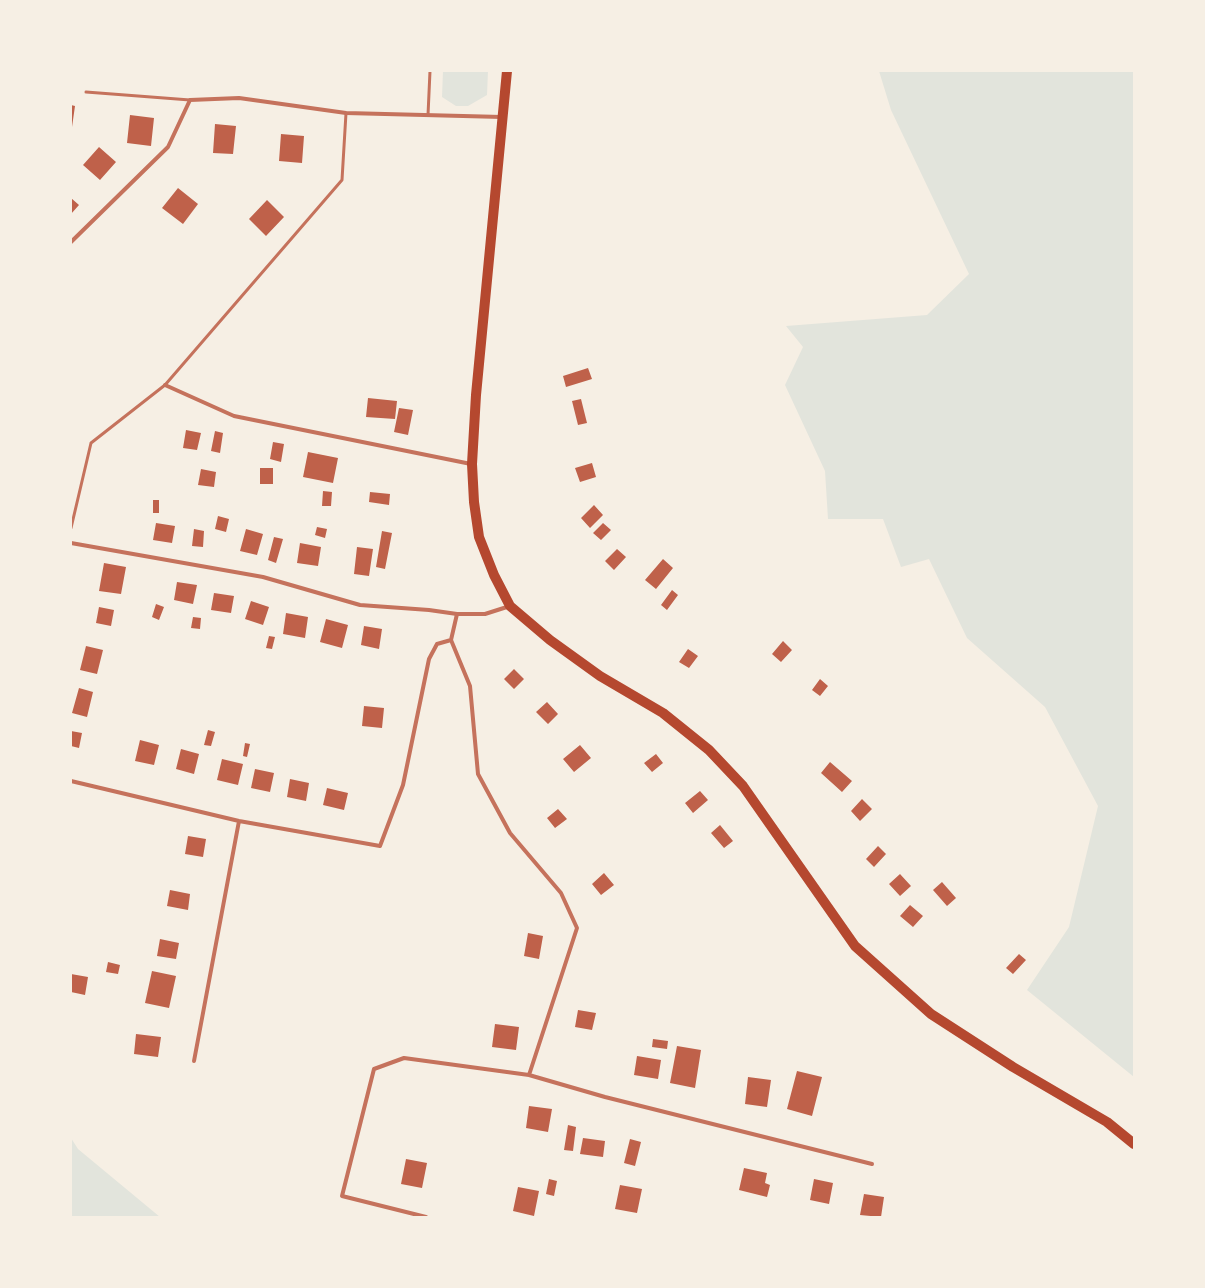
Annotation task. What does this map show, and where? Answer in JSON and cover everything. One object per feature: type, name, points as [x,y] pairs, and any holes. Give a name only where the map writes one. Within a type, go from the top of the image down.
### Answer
[{"type":"main road","points":[[507,71],[476,395],[472,464],[474,502],[479,537],[494,575],[510,606],[550,640],[600,676],[663,713],[709,750],[743,786],[855,946],[931,1014],[1013,1067],[1107,1122],[1134,1144]]},
{"type":"street","points":[[71,242],[168,147],[190,100],[239,98],[346,113],[502,116]]},
{"type":"street","points":[[165,384],[234,416],[472,464]]},
{"type":"street","points":[[71,542],[263,577],[360,606],[429,610],[457,614],[484,614],[510,606]]},
{"type":"street","points":[[457,614],[451,640],[470,686],[478,774],[510,833],[561,893],[577,928],[529,1075]]},
{"type":"street","points":[[71,781],[239,821],[380,846],[402,784],[429,659],[437,644],[451,640]]},
{"type":"street","points":[[194,1061],[239,821]]},
{"type":"street","points":[[426,1217],[342,1196],[374,1069],[404,1058],[529,1075],[605,1097],[872,1164]]},
{"type":"lane","points":[[428,115],[430,71]]},
{"type":"lane","points":[[86,92],[190,100]]},
{"type":"lane","points":[[71,528],[91,443],[165,384],[342,180],[346,113]]},
{"type":"shaded area","points":[[443,71],[488,71],[487,95],[468,106],[456,106],[442,97]]},
{"type":"shaded area","points":[[879,71],[1134,71],[1134,1077],[1027,990],[1069,927],[1098,806],[1045,707],[967,638],[929,559],[901,567],[883,519],[828,519],[825,471],[785,385],[803,347],[786,326],[927,315],[969,274],[891,110]]},
{"type":"shaded area","points":[[71,1138],[78,1149],[160,1217],[71,1217]]},
{"type":"building","points":[[71,105],[75,106],[72,127],[71,127]]},
{"type":"building","points":[[130,115],[154,118],[151,146],[127,143]]},
{"type":"building","points":[[215,124],[236,126],[233,154],[213,153]]},
{"type":"building","points":[[281,134],[304,136],[302,163],[279,161]]},
{"type":"building","points":[[99,147],[116,162],[100,180],[83,165]]},
{"type":"building","points":[[178,188],[198,204],[183,224],[162,208]]},
{"type":"building","points":[[71,198],[79,205],[71,214]]},
{"type":"building","points":[[267,200],[284,217],[266,236],[249,219]]},
{"type":"building","points":[[588,368],[592,379],[566,387],[563,376]]},
{"type":"building","points":[[368,398],[397,401],[395,419],[366,417]]},
{"type":"building","points":[[581,399],[587,423],[578,425],[572,401]]},
{"type":"building","points":[[399,408],[413,410],[408,435],[394,432]]},
{"type":"building","points":[[186,430],[201,433],[197,450],[183,448]]},
{"type":"building","points":[[215,431],[223,433],[220,453],[211,451]]},
{"type":"building","points":[[273,442],[284,444],[281,462],[270,459]]},
{"type":"building","points":[[308,452],[338,458],[333,483],[303,477]]},
{"type":"building","points":[[592,463],[596,477],[580,482],[575,468]]},
{"type":"building","points":[[260,468],[273,468],[273,484],[260,484]]},
{"type":"building","points":[[201,469],[216,472],[214,487],[198,485]]},
{"type":"building","points":[[323,491],[332,492],[331,506],[322,506]]},
{"type":"building","points":[[370,492],[390,494],[389,505],[369,502]]},
{"type":"building","points":[[153,500],[159,500],[159,513],[153,513]]},
{"type":"building","points":[[594,505],[603,515],[590,528],[581,518]]},
{"type":"building","points":[[218,516],[229,519],[226,532],[215,529]]},
{"type":"building","points":[[156,523],[175,526],[172,543],[153,540]]},
{"type":"building","points":[[603,523],[611,530],[601,540],[593,533]]},
{"type":"building","points":[[317,527],[327,529],[325,538],[315,535]]},
{"type":"building","points":[[194,529],[204,531],[203,547],[192,546]]},
{"type":"building","points":[[246,529],[263,534],[257,555],[240,551]]},
{"type":"building","points":[[382,531],[392,533],[385,569],[376,567]]},
{"type":"building","points":[[274,537],[283,539],[276,563],[268,560]]},
{"type":"building","points":[[300,543],[321,547],[318,566],[297,563]]},
{"type":"building","points":[[357,547],[373,549],[369,576],[354,574]]},
{"type":"building","points":[[617,549],[626,557],[614,570],[605,561]]},
{"type":"building","points":[[663,559],[673,568],[656,589],[645,580]]},
{"type":"building","points":[[104,563],[126,567],[121,594],[99,591]]},
{"type":"building","points":[[177,582],[197,585],[193,604],[174,600]]},
{"type":"building","points":[[672,590],[678,595],[667,610],[661,605]]},
{"type":"building","points":[[214,593],[234,596],[231,613],[211,610]]},
{"type":"building","points":[[251,601],[269,607],[263,625],[245,619]]},
{"type":"building","points":[[156,604],[164,607],[159,620],[152,617]]},
{"type":"building","points":[[99,607],[114,610],[111,626],[96,623]]},
{"type":"building","points":[[286,613],[308,617],[305,638],[283,634]]},
{"type":"building","points":[[193,617],[201,618],[200,629],[191,628]]},
{"type":"building","points":[[326,619],[348,625],[342,648],[320,642]]},
{"type":"building","points":[[364,626],[382,629],[379,649],[361,645]]},
{"type":"building","points":[[269,636],[275,637],[272,649],[266,648]]},
{"type":"building","points":[[783,641],[792,650],[781,662],[772,654]]},
{"type":"building","points":[[86,646],[103,650],[97,674],[80,670]]},
{"type":"building","points":[[688,649],[698,656],[689,668],[679,662]]},
{"type":"building","points":[[514,669],[524,679],[514,689],[504,679]]},
{"type":"building","points":[[820,679],[828,686],[820,696],[812,690]]},
{"type":"building","points":[[79,688],[93,692],[87,717],[72,713]]},
{"type":"building","points":[[547,702],[558,714],[548,724],[536,712]]},
{"type":"building","points":[[364,706],[384,708],[382,728],[362,726]]},
{"type":"building","points":[[208,730],[215,732],[211,746],[204,745]]},
{"type":"building","points":[[71,731],[82,733],[79,748],[71,746]]},
{"type":"building","points":[[140,740],[159,745],[154,765],[135,761]]},
{"type":"building","points":[[245,743],[250,744],[247,757],[243,756]]},
{"type":"building","points":[[580,745],[591,758],[574,772],[563,759]]},
{"type":"building","points":[[181,749],[199,754],[194,774],[176,769]]},
{"type":"building","points":[[656,754],[663,763],[652,772],[644,763]]},
{"type":"building","points":[[222,759],[243,764],[238,785],[217,780]]},
{"type":"building","points":[[830,762],[852,781],[842,792],[821,773]]},
{"type":"building","points":[[255,769],[274,773],[270,792],[251,788]]},
{"type":"building","points":[[290,779],[309,783],[306,801],[287,797]]},
{"type":"building","points":[[327,788],[348,793],[344,810],[323,805]]},
{"type":"building","points":[[700,791],[708,800],[693,813],[685,803]]},
{"type":"building","points":[[862,799],[872,809],[860,821],[851,811]]},
{"type":"building","points":[[558,809],[567,819],[555,828],[547,818]]},
{"type":"building","points":[[720,825],[733,841],[724,848],[711,833]]},
{"type":"building","points":[[188,836],[206,839],[203,857],[185,854]]},
{"type":"building","points":[[878,846],[886,854],[874,867],[866,859]]},
{"type":"building","points":[[604,873],[614,885],[601,895],[592,884]]},
{"type":"building","points":[[900,874],[911,886],[900,896],[889,884]]},
{"type":"building","points":[[942,882],[956,898],[947,906],[933,890]]},
{"type":"building","points":[[170,890],[190,894],[188,910],[167,906]]},
{"type":"building","points":[[910,905],[923,916],[913,927],[900,916]]},
{"type":"building","points":[[528,933],[543,936],[539,959],[524,956]]},
{"type":"building","points":[[160,939],[179,943],[176,959],[157,956]]},
{"type":"building","points":[[1019,954],[1026,960],[1013,974],[1006,968]]},
{"type":"building","points":[[108,962],[120,965],[118,974],[106,972]]},
{"type":"building","points":[[152,971],[176,976],[169,1008],[145,1003]]},
{"type":"building","points":[[71,974],[88,977],[85,995],[71,992]]},
{"type":"building","points":[[578,1010],[596,1013],[592,1030],[575,1027]]},
{"type":"building","points":[[495,1024],[519,1027],[516,1050],[492,1047]]},
{"type":"building","points":[[136,1034],[161,1037],[158,1057],[134,1054]]},
{"type":"building","points":[[653,1039],[668,1041],[667,1049],[652,1047]]},
{"type":"building","points":[[677,1046],[701,1050],[695,1088],[670,1083]]},
{"type":"building","points":[[637,1056],[661,1060],[658,1079],[634,1075]]},
{"type":"building","points":[[797,1071],[822,1077],[812,1116],[787,1109]]},
{"type":"building","points":[[748,1077],[771,1080],[767,1107],[745,1104]]},
{"type":"building","points":[[529,1106],[552,1109],[548,1132],[526,1128]]},
{"type":"building","points":[[568,1125],[576,1127],[573,1151],[564,1150]]},
{"type":"building","points":[[583,1138],[605,1141],[603,1157],[580,1154]]},
{"type":"building","points":[[630,1139],[641,1142],[635,1166],[624,1163]]},
{"type":"building","points":[[406,1159],[427,1163],[422,1188],[401,1184]]},
{"type":"building","points":[[744,1168],[767,1173],[765,1183],[770,1185],[767,1197],[739,1190]]},
{"type":"building","points":[[549,1179],[557,1181],[554,1196],[546,1194]]},
{"type":"building","points":[[814,1179],[833,1183],[829,1204],[810,1200]]},
{"type":"building","points":[[620,1185],[642,1189],[637,1213],[615,1209]]},
{"type":"building","points":[[518,1187],[539,1191],[534,1216],[513,1211]]},
{"type":"building","points":[[864,1194],[884,1197],[881,1217],[860,1215]]}]
